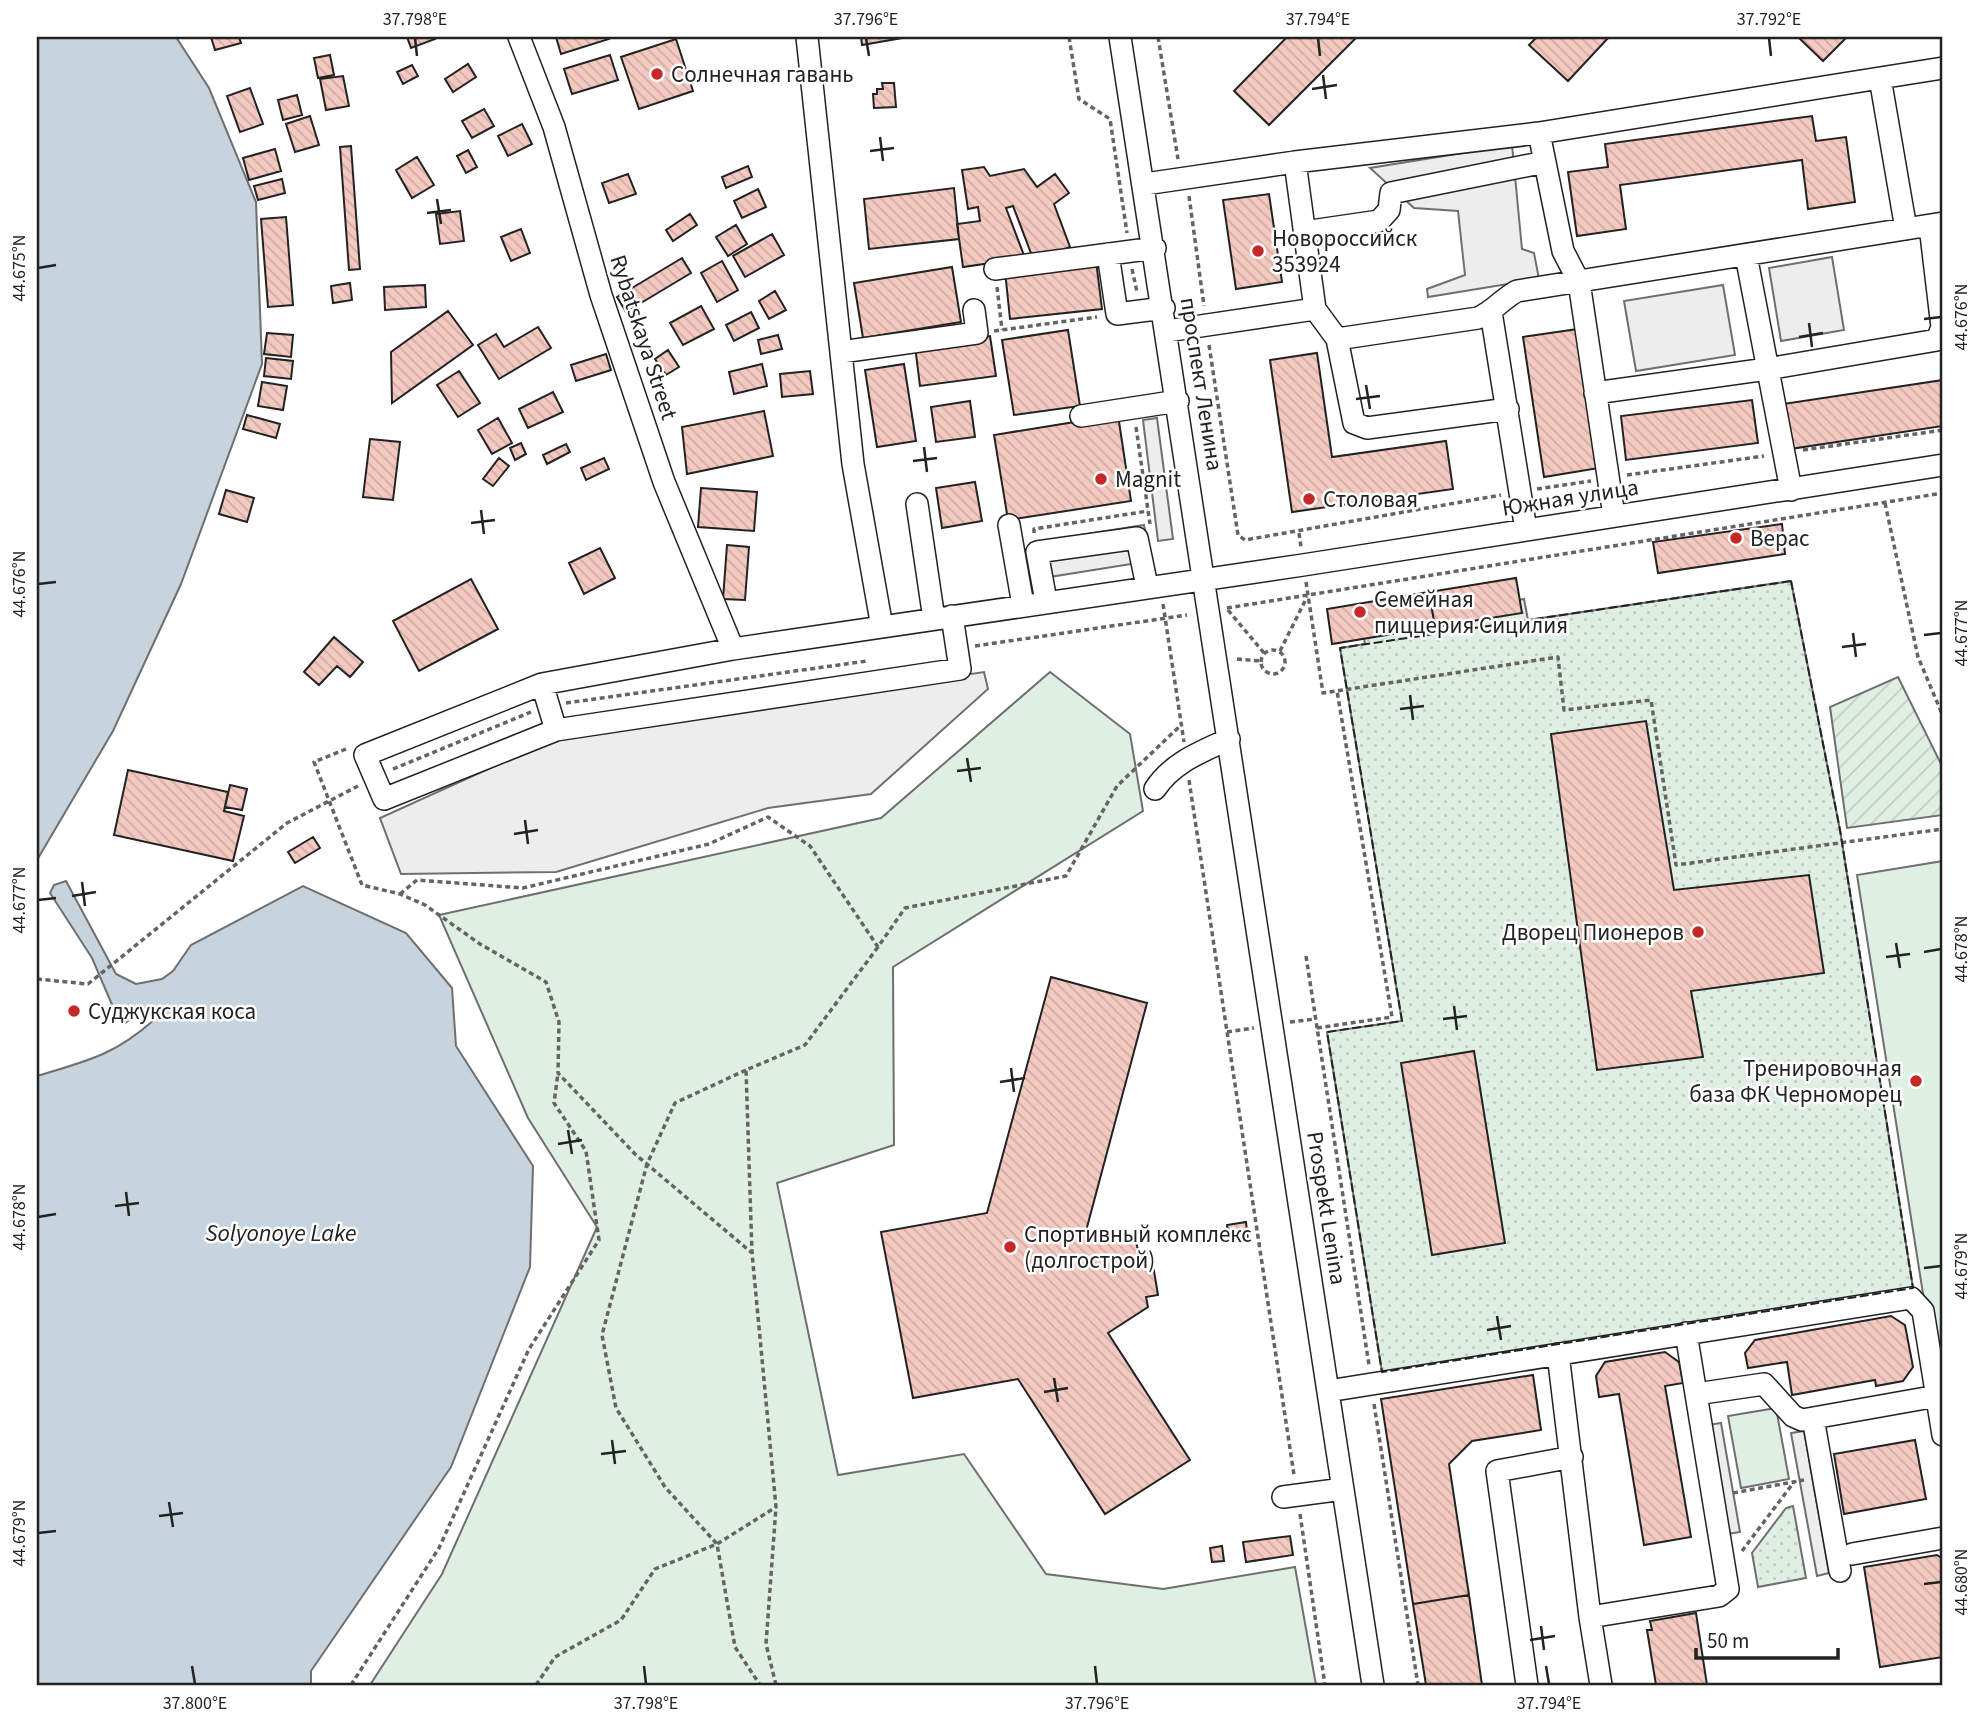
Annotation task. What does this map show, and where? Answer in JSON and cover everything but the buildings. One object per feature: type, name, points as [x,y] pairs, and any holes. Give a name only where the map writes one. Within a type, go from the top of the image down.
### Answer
[{"type":"street","name":"Rybatskaya Street","points":[[519,37],[554,127],[601,295],[664,482],[733,649]]},
{"type":"street","points":[[807,37],[853,464],[882,627]]},
{"type":"street","name":"проспект Ленина","points":[[1120,37],[1155,248],[1229,740]]},
{"type":"street","points":[[1145,184],[1295,162],[1539,133],[1943,68]]},
{"type":"street","points":[[1880,78],[1906,229]]},
{"type":"street","points":[[1539,133],[1563,251],[1579,282],[1614,516]]},
{"type":"street","points":[[1295,162],[1315,309],[1338,339],[1351,416],[1360,427],[1508,409]]},
{"type":"street","points":[[1304,232],[1379,221],[1389,210],[1391,192],[1545,162]]},
{"type":"street","points":[[1338,339],[1456,324],[1491,312],[1501,299],[1517,292],[1937,224],[1942,327],[1937,340],[1767,369],[1595,393]]},
{"type":"street","points":[[995,269],[1155,248]]},
{"type":"street","points":[[1119,253],[1117,314],[1164,308]]},
{"type":"street","points":[[1746,255],[1791,490]]},
{"type":"street","points":[[1167,331],[1205,318],[1315,309]]},
{"type":"street","points":[[841,352],[977,333],[974,310]]},
{"type":"street","points":[[1491,312],[1526,530]]},
{"type":"street","points":[[1081,416],[1178,401]]},
{"type":"street","name":"Южная улица","points":[[374,777],[365,755],[542,684],[733,649],[1943,465]]},
{"type":"street","points":[[374,777],[384,799],[556,730],[960,669],[943,617],[917,504]]},
{"type":"street","points":[[1009,525],[1023,605]]},
{"type":"street","points":[[1045,601],[1037,552],[1050,550],[1138,538],[1147,586]]},
{"type":"street","points":[[542,684],[556,730]]},
{"type":"street","points":[[1155,789],[1165,773],[1186,759],[1229,740]]},
{"type":"street","name":"Prospekt Lenina","points":[[1229,740],[1373,1685]]},
{"type":"street","points":[[1328,1391],[1911,1298],[1923,1311],[1943,1435]]},
{"type":"street","points":[[1590,1617],[1719,1596],[1728,1589],[1686,1333]]},
{"type":"street","points":[[1558,1354],[1590,1617],[1601,1685]]},
{"type":"street","points":[[1696,1394],[1763,1384],[1797,1419],[1937,1396]]},
{"type":"street","points":[[1813,1418],[1823,1477],[1846,1563],[1943,1538]]},
{"type":"street","points":[[1527,1685],[1497,1471],[1572,1457]]},
{"type":"street","points":[[1290,1496],[1343,1489]]},
{"type":"path","points":[[1069,37],[1079,99],[1110,119],[1119,253]]},
{"type":"path","points":[[1158,37],[1184,178],[1238,535],[1245,540],[1299,533]]},
{"type":"path","points":[[995,269],[1002,330]]},
{"type":"path","points":[[977,333],[1117,314]]},
{"type":"path","points":[[1034,529],[1149,513],[1135,421]]},
{"type":"path","points":[[1264,653],[1227,608],[1943,493]]},
{"type":"path","points":[[1885,502],[1918,656],[1943,716]]},
{"type":"path","points":[[1280,651],[1308,596]]},
{"type":"path","points":[[1308,596],[1323,693],[1558,657],[1564,710],[1651,700],[1676,865],[1943,829]]},
{"type":"path","points":[[1165,618],[1290,1496],[1325,1685]]},
{"type":"path","points":[[1280,651],[1286,662],[1283,669],[1277,674],[1265,672],[1261,661],[1264,653],[1280,651]]},
{"type":"path","points":[[1237,659],[1261,661]]},
{"type":"path","points":[[1317,1028],[1392,1017],[1337,691]]},
{"type":"path","points":[[760,1685],[735,1647],[717,1544],[665,1486],[616,1408],[602,1335],[647,1164],[675,1103],[805,1045],[905,908],[1066,876],[1117,786],[1181,725]]},
{"type":"path","points":[[37,979],[88,984],[287,823],[374,777]]},
{"type":"path","points":[[336,816],[362,885],[400,894],[425,905],[480,944],[546,982],[559,1022],[558,1073],[554,1103],[586,1151],[600,1240],[529,1349],[439,1548],[351,1685]]},
{"type":"path","points":[[400,894],[416,880],[523,888],[709,844],[768,817],[810,846],[878,947]]},
{"type":"path","points":[[1306,956],[1418,1685]]},
{"type":"path","points":[[746,1070],[752,1252],[776,1507],[766,1644],[776,1685]]},
{"type":"path","points":[[558,1073],[647,1164],[752,1252]]},
{"type":"path","points":[[1713,1496],[1823,1477]]},
{"type":"path","points":[[1726,1572],[1794,1482]]},
{"type":"path","points":[[536,1685],[555,1657],[621,1620],[655,1569],[717,1544],[776,1507]]},
{"type":"green space","points":[[1791,581],[1840,830],[1913,1288],[1382,1372],[1327,1032],[1402,1021],[1340,648],[1365,644],[1362,625],[1524,599],[1528,620]]},
{"type":"green space","points":[[1050,672],[1130,734],[1143,811],[893,967],[894,1145],[777,1183],[838,1475],[964,1454],[1046,1574],[1163,1589],[1295,1567],[1316,1685],[370,1685],[442,1574],[597,1227],[528,1118],[439,915],[881,818]]},
{"type":"green space","points":[[1898,677],[1943,768],[1943,815],[1847,828],[1830,707]]},
{"type":"green space","name":"Тренировочная база ФК Черноморец","points":[[1943,861],[1943,1402],[1924,1300],[1857,875]]},
{"type":"green space","points":[[1776,1408],[1789,1479],[1741,1488],[1728,1416]]},
{"type":"green space","points":[[1793,1506],[1806,1578],[1758,1587],[1752,1553],[1786,1508]]},
{"type":"shaded area","points":[[1512,145],[1522,249],[1534,253],[1539,279],[1428,297],[1427,289],[1465,275],[1458,211],[1414,208],[1370,168]]},
{"type":"shaded area","points":[[1832,257],[1844,330],[1781,341],[1769,268]]},
{"type":"shaded area","points":[[1723,285],[1735,355],[1636,371],[1624,301]]},
{"type":"shaded area","points":[[1157,418],[1173,539],[1158,541],[1143,420]]},
{"type":"shaded area","points":[[1144,525],[1150,561],[1037,579],[1031,543]]},
{"type":"shaded area","points":[[984,672],[988,689],[871,794],[768,808],[556,872],[401,874],[380,818],[570,732]]},
{"type":"shaded area","points":[[1721,1423],[1740,1532],[1727,1534],[1708,1425]]},
{"type":"shaded area","points":[[1804,1431],[1829,1573],[1817,1576],[1791,1433]]},
{"type":"water","points":[[37,37],[176,37],[209,88],[256,202],[262,364],[181,584],[113,731],[37,860]]},
{"type":"water","name":"Solyonoye Lake","points":[[66,881],[116,974],[136,984],[162,979],[173,971],[191,945],[303,886],[406,933],[452,988],[456,1046],[533,1166],[530,1267],[451,1467],[311,1671],[311,1685],[37,1685],[37,1076],[86,1061],[113,1049],[155,1019],[146,1008],[125,1023],[113,1007],[92,958],[50,893],[54,885]]},
{"type":"fence","points":[[1791,581],[1840,830],[1913,1288],[1382,1372],[1327,1032],[1402,1021],[1340,648],[1791,581]]},
{"type":"place","name":"Солнечная гавань","points":[[657,74]]},
{"type":"place","name":"Новороссийск 353924","points":[[1258,251]]},
{"type":"place","name":"Magnit","points":[[1101,479]]},
{"type":"place","name":"Столовая","points":[[1309,499]]},
{"type":"place","name":"Верас","points":[[1736,538]]},
{"type":"place","name":"Семейная пиццерия Сицилия","points":[[1360,612]]},
{"type":"place","name":"Дворец Пионеров","points":[[1698,932]]},
{"type":"place","name":"Суджукская коса","points":[[74,1011]]},
{"type":"place","name":"Тренировочная база ФК Черноморец","points":[[1916,1081]]},
{"type":"place","name":"Спортивный комплекс (долгострой)","points":[[1010,1247]]}]
